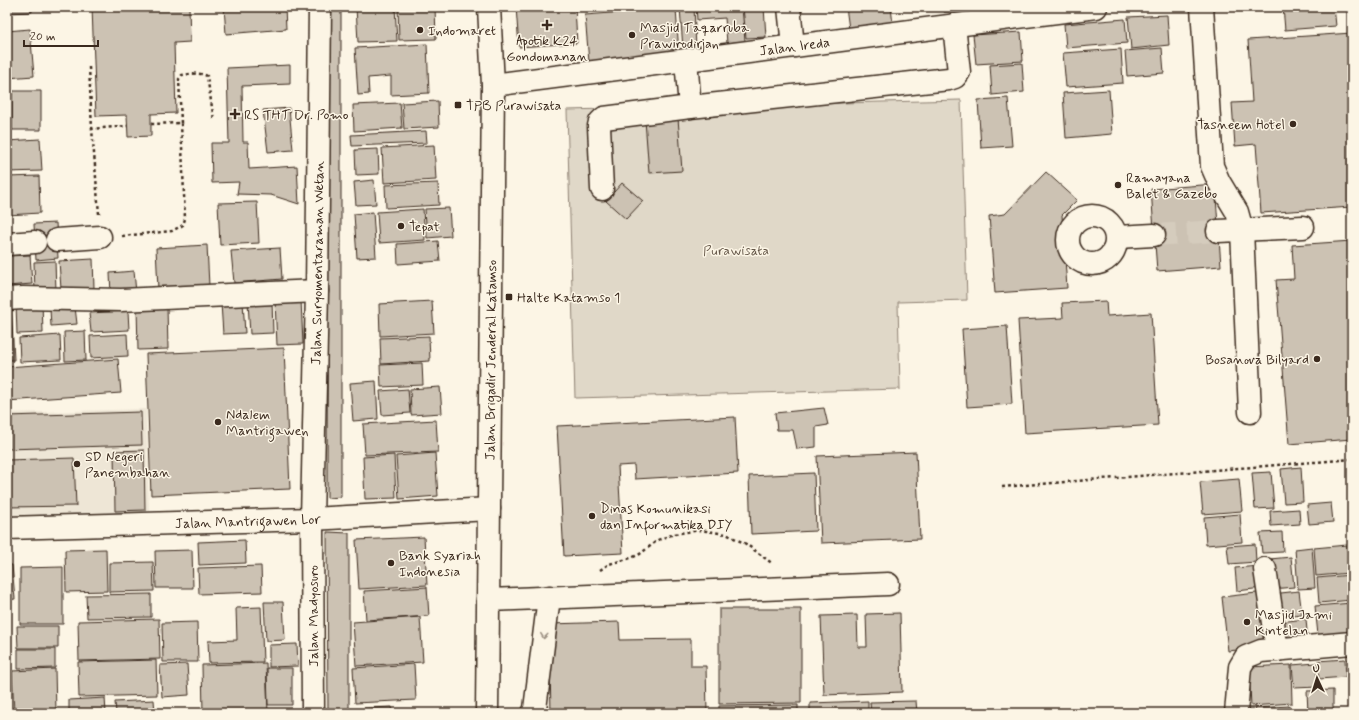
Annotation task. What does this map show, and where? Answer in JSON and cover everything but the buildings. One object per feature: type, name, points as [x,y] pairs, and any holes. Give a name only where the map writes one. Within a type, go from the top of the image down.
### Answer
[{"type":"street","name":"Jalan Suryomentaraman Wetan","points":[[312,519],[317,291],[320,7]]},
{"type":"street","name":"Jalan Brigadir Jenderal Katamso","points":[[487,713],[493,85],[489,7]]},
{"type":"street","points":[[790,7],[793,46]]},
{"type":"street","name":"Jalan Ireda","points":[[493,85],[954,25],[1047,10],[1096,7]]},
{"type":"street","points":[[1202,7],[1212,166],[1218,182],[1238,212],[1242,230],[1250,412]]},
{"type":"street","points":[[602,189],[599,126],[600,122],[604,118],[690,107],[949,79],[955,77],[959,72],[954,25]]},
{"type":"street","points":[[686,60],[690,107]]},
{"type":"street","points":[[1218,231],[1303,227]]},
{"type":"street","points":[[1117,238],[1154,235]]},
{"type":"street","points":[[57,240],[100,237]]},
{"type":"street","points":[[7,244],[35,242]]},
{"type":"street","points":[[7,299],[121,300],[317,291]]},
{"type":"street","name":"Jalan Mantrigawen Lor","points":[[7,528],[312,519],[489,509]]},
{"type":"street","name":"Jalan Madyosuro","points":[[312,519],[313,713]]},
{"type":"street","points":[[1265,569],[1277,650]]},
{"type":"street","points":[[488,600],[888,584]]},
{"type":"street","points":[[533,713],[536,708],[549,597]]},
{"type":"street","points":[[1236,713],[1240,667],[1246,657],[1261,651],[1352,643]]},
{"type":"path","points":[[88,67],[100,237],[172,231],[183,225],[185,219],[179,79],[182,75],[202,74],[207,76],[214,120]]},
{"type":"path","points":[[151,124],[181,123]]},
{"type":"path","points":[[92,129],[128,126]]},
{"type":"path","points":[[1002,487],[1352,459]]},
{"type":"path","points":[[597,595],[595,579],[598,571],[609,564],[640,554],[658,540],[674,534],[700,530],[726,534],[746,544],[773,564],[781,574],[782,588]]},
{"type":"shaded area","name":"SD Negeri Panembahan","points":[[146,409],[149,515],[7,519],[7,413]]},
{"type":"green space","name":"Purawisata","points":[[961,100],[967,300],[898,302],[900,389],[575,398],[567,110]]},
{"type":"tunnel","points":[[1154,235],[1218,231]]},
{"type":"place","name":"Apotik K24 Gondomanan","points":[[547,25]]},
{"type":"place","name":"Indomaret","points":[[420,30]]},
{"type":"place","name":"Masjid Taqarruba Prawirodirjan","points":[[632,35]]},
{"type":"place","name":"TPB Purawisata","points":[[458,105]]},
{"type":"place","name":"RS THT Dr. Pomo","points":[[235,114]]},
{"type":"place","name":"Tasneem Hotel","points":[[1293,124]]},
{"type":"place","name":"Ramayana Balet & Gazebo","points":[[1118,185]]},
{"type":"place","name":"Tepat","points":[[401,226]]},
{"type":"place","name":"Halte Katamso 1","points":[[509,297]]},
{"type":"place","name":"Bosanova Bilyard","points":[[1317,359]]},
{"type":"place","name":"Ndalem Mantrigawen","points":[[218,422]]},
{"type":"place","name":"SD Negeri Panembahan","points":[[77,464]]},
{"type":"place","name":"Dinas Komunikasi dan Informatika DIY","points":[[592,516]]},
{"type":"place","name":"Bank Syariah Indonesia","points":[[391,563]]},
{"type":"place","name":"Masjid Jami Kintelan","points":[[1247,622]]}]
